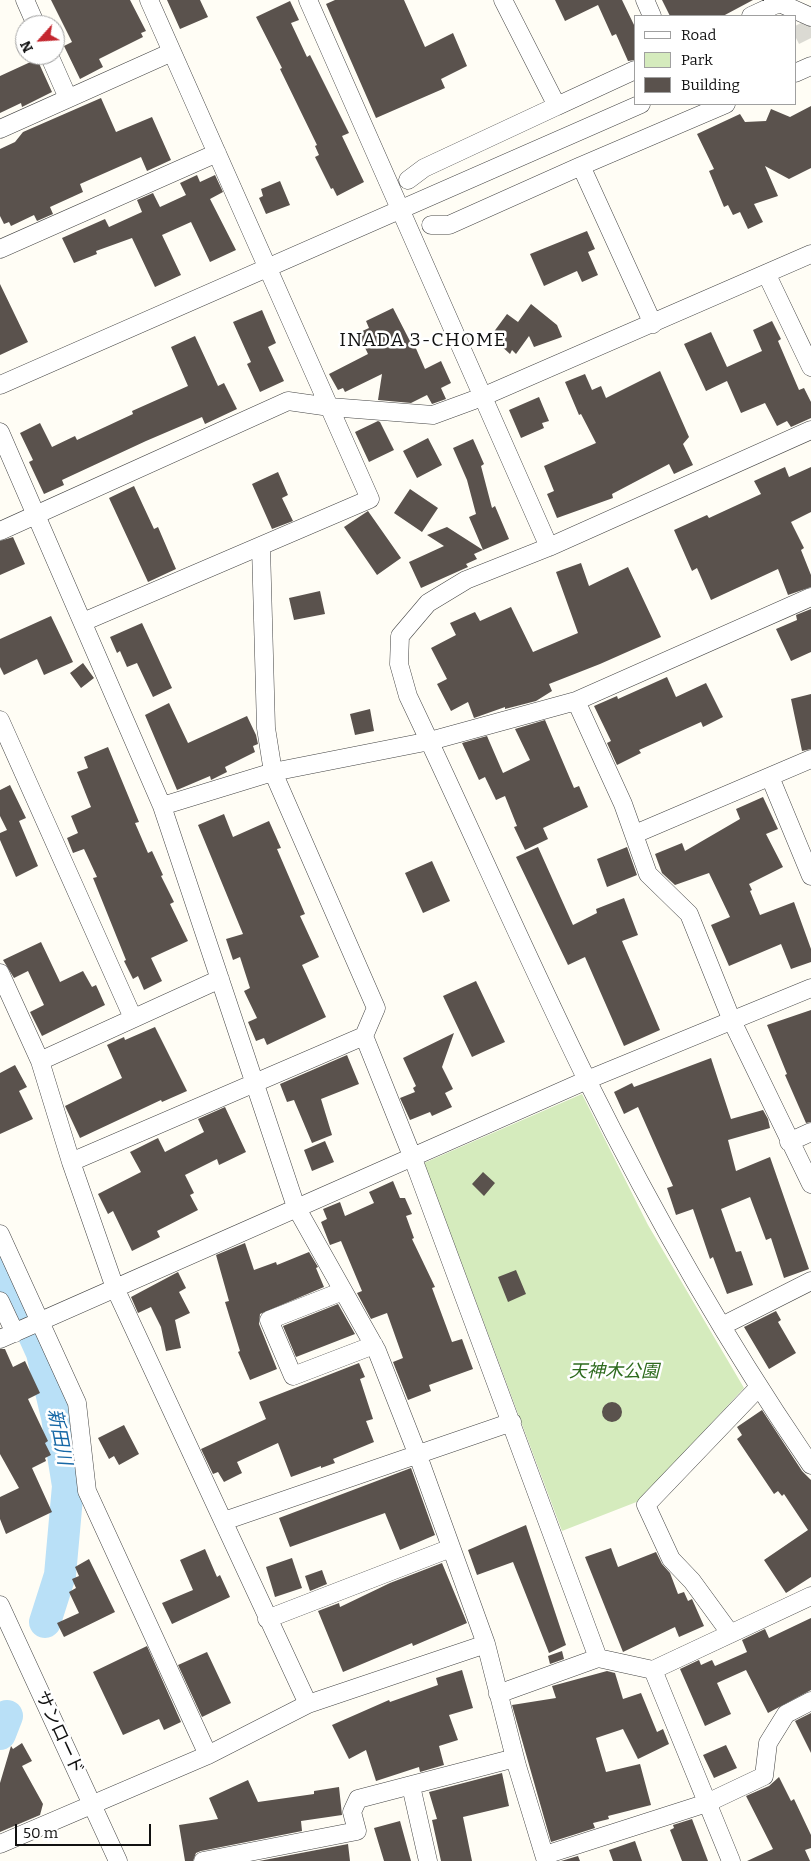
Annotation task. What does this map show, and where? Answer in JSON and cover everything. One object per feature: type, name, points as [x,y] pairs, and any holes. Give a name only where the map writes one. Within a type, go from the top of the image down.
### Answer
[{"type":"street","points":[[25,0],[32,15]]},
{"type":"street","points":[[82,622],[370,499],[149,0]]},
{"type":"street","points":[[308,0],[549,547]]},
{"type":"street","points":[[504,0],[557,106]]},
{"type":"street","points":[[645,0],[652,15]]},
{"type":"street","points":[[753,15],[776,1],[811,17]]},
{"type":"street","points":[[0,128],[172,52]]},
{"type":"street","points":[[54,65],[68,98]]},
{"type":"street","points":[[796,73],[811,66]]},
{"type":"street","points":[[408,180],[424,168],[634,70]]},
{"type":"street","points":[[0,385],[639,105]]},
{"type":"street","points":[[431,225],[449,225],[724,105]]},
{"type":"street","points":[[0,249],[217,153]]},
{"type":"street","points":[[581,166],[653,324]]},
{"type":"street","points":[[0,531],[288,401],[330,407],[433,415],[482,397],[767,275],[811,254]]},
{"type":"street","points":[[767,275],[811,367]]},
{"type":"street","points":[[811,430],[549,547],[466,580],[428,603],[400,636],[399,664],[408,696],[587,1080],[642,1186],[758,1388],[811,1465]]},
{"type":"street","points":[[0,432],[162,806],[296,1207],[374,1345],[417,1453],[486,1644],[514,1758],[546,1858],[707,1803],[764,1776],[768,1742],[786,1714],[811,1701]]},
{"type":"street","points":[[71,1162],[364,1036],[376,1008],[273,772],[266,728],[261,546]]},
{"type":"street","points":[[162,806],[273,772],[430,741],[576,701],[811,597]]},
{"type":"street","points":[[576,701],[623,804],[648,874],[689,914],[732,1021],[811,1184]]},
{"type":"street","points":[[0,720],[133,1018]]},
{"type":"street","points":[[635,834],[811,759]]},
{"type":"street","points":[[770,777],[811,876]]},
{"type":"street","points":[[0,974],[40,1061],[71,1162],[114,1288],[224,1520],[267,1619],[308,1704]]},
{"type":"street","points":[[40,1061],[220,980]]},
{"type":"street","points":[[22,1329],[587,1080],[811,988]]},
{"type":"street","points":[[364,1036],[412,1156],[598,1658]]},
{"type":"street","points":[[789,1142],[811,1132]]},
{"type":"street","points":[[0,1234],[22,1329]]},
{"type":"street","points":[[722,1326],[811,1281]]},
{"type":"street","points":[[343,1290],[269,1320],[293,1376],[374,1345]]},
{"type":"street","points":[[0,1301],[78,1403],[87,1491],[208,1755]]},
{"type":"street","points":[[730,1633],[692,1581],[671,1559],[646,1505],[758,1388]]},
{"type":"street","points":[[224,1520],[512,1422]]},
{"type":"street","points":[[267,1619],[451,1548]]},
{"type":"street","points":[[498,1694],[598,1658],[653,1670],[811,1596]]},
{"type":"street","name":"サンロード","points":[[0,1604],[118,1861]]},
{"type":"street","points":[[0,1844],[208,1755],[308,1704],[486,1644]]},
{"type":"street","points":[[653,1670],[731,1861]]},
{"type":"street","points":[[203,1861],[357,1831],[352,1812],[358,1799],[514,1758]]},
{"type":"street","points":[[412,1786],[428,1861]]},
{"type":"green space","name":"天神木公園","points":[[582,1094],[648,1225],[744,1388],[639,1501],[562,1531],[424,1163]]},
{"type":"building","points":[[51,0],[130,0],[146,31],[141,33],[143,37],[99,59],[103,67],[80,79],[65,48],[65,46],[72,42],[65,28],[65,15],[58,15]]},
{"type":"building","points":[[167,0],[200,0],[208,17],[180,29]]},
{"type":"building","points":[[335,0],[404,0],[425,47],[453,33],[467,66],[441,79],[445,88],[376,118],[326,4]]},
{"type":"building","points":[[555,0],[622,0],[634,25],[634,60],[628,61],[616,34],[612,36],[598,5],[565,21]]},
{"type":"building","points":[[662,0],[753,0],[725,15],[670,15]]},
{"type":"building","points":[[290,1],[299,20],[291,23],[307,57],[310,55],[349,133],[342,136],[364,182],[337,196],[333,188],[331,189],[315,157],[319,155],[315,146],[317,145],[280,69],[282,68],[256,17]]},
{"type":"building","points":[[24,65],[40,65],[52,92],[22,107],[21,103],[0,113],[0,76]]},
{"type":"building","points":[[101,98],[116,132],[152,117],[171,160],[147,171],[141,157],[80,184],[83,192],[50,207],[53,214],[37,221],[34,215],[11,226],[9,222],[4,224],[0,216],[0,149],[15,142],[23,132]]},
{"type":"building","points":[[811,106],[811,168],[789,179],[765,166],[778,196],[754,204],[763,222],[748,229],[740,212],[733,215],[728,205],[724,207],[709,171],[714,169],[697,134],[740,114],[745,122],[766,121],[771,109],[790,117]]},
{"type":"building","points":[[197,175],[200,182],[215,175],[223,192],[210,199],[236,250],[210,262],[191,222],[162,235],[181,275],[155,287],[132,238],[96,251],[97,254],[74,263],[62,238],[105,219],[109,227],[142,212],[137,200],[153,193],[160,207],[186,195],[180,183]]},
{"type":"building","points":[[280,181],[290,205],[266,214],[259,198],[263,196],[261,189]]},
{"type":"building","points":[[587,231],[595,249],[588,252],[598,275],[582,282],[577,271],[544,286],[530,254]]},
{"type":"building","points":[[0,284],[28,342],[0,355]]},
{"type":"building","points":[[531,304],[557,325],[562,337],[534,347],[529,336],[516,354],[512,350],[510,354],[499,344],[493,333],[507,314],[518,322]]},
{"type":"building","points":[[393,308],[412,345],[414,344],[425,369],[441,361],[451,383],[441,388],[446,399],[432,404],[427,395],[411,403],[378,400],[382,374],[345,392],[343,388],[338,390],[329,374],[368,354],[358,333],[369,328],[366,321]]},
{"type":"building","points":[[262,310],[276,343],[268,347],[284,381],[260,392],[247,364],[251,362],[233,322]]},
{"type":"building","points":[[772,321],[781,339],[778,341],[799,390],[804,388],[811,402],[811,418],[791,427],[787,421],[777,426],[765,403],[741,413],[727,381],[706,391],[684,344],[711,332],[727,367],[762,351],[753,330]]},
{"type":"building","points":[[195,336],[218,386],[224,383],[237,409],[205,424],[202,417],[146,441],[62,480],[64,485],[44,494],[29,462],[33,460],[20,433],[40,423],[52,447],[75,436],[77,440],[133,414],[132,411],[188,386],[171,347]]},
{"type":"building","points":[[660,371],[689,437],[683,444],[693,465],[674,474],[669,464],[612,494],[613,498],[557,518],[547,494],[554,491],[544,466],[596,443],[581,414],[579,415],[565,382],[585,374],[592,390],[601,386],[606,398]]},
{"type":"building","points":[[539,397],[549,421],[542,423],[544,428],[521,438],[509,410]]},
{"type":"building","points":[[378,421],[394,450],[369,462],[355,432]]},
{"type":"building","points":[[428,438],[442,465],[417,478],[403,451]]},
{"type":"building","points":[[473,439],[484,464],[481,466],[492,508],[495,506],[509,539],[483,550],[469,517],[476,514],[467,480],[453,448]]},
{"type":"building","points":[[785,467],[789,477],[811,467],[811,512],[791,522],[804,548],[801,550],[811,575],[811,587],[788,595],[778,569],[711,600],[697,568],[692,571],[674,530],[707,515],[709,518],[761,494],[754,481]]},
{"type":"building","points":[[278,472],[288,495],[282,498],[293,521],[272,529],[252,484]]},
{"type":"building","points":[[134,486],[154,529],[158,527],[176,569],[148,582],[109,498]]},
{"type":"building","points":[[410,489],[438,508],[422,532],[394,513]]},
{"type":"building","points":[[368,511],[401,558],[377,575],[344,527]]},
{"type":"building","points":[[447,527],[483,550],[474,554],[477,559],[466,564],[468,567],[421,588],[409,562],[444,546],[427,535]]},
{"type":"building","points":[[13,537],[25,564],[0,575],[0,541]]},
{"type":"building","points":[[581,563],[589,586],[628,567],[661,637],[549,684],[552,691],[536,701],[505,709],[505,707],[474,718],[468,702],[451,711],[437,684],[447,679],[431,648],[456,635],[450,623],[475,612],[480,621],[511,607],[533,652],[578,633],[556,572]]},
{"type":"building","points":[[320,591],[325,614],[294,620],[289,598]]},
{"type":"building","points":[[811,609],[811,652],[791,661],[776,629],[797,620],[796,615]]},
{"type":"building","points":[[51,616],[73,662],[44,675],[37,659],[4,675],[0,667],[0,639]]},
{"type":"building","points":[[142,623],[172,688],[153,697],[137,663],[127,667],[120,651],[117,653],[110,637]]},
{"type":"building","points":[[83,663],[94,678],[81,688],[70,673]]},
{"type":"building","points":[[667,677],[676,697],[706,683],[723,717],[703,727],[701,722],[639,750],[641,753],[617,765],[607,743],[611,741],[594,706],[617,696],[618,699]]},
{"type":"building","points":[[811,694],[811,749],[802,751],[791,699]]},
{"type":"building","points":[[169,703],[188,743],[247,716],[258,744],[253,746],[255,752],[225,767],[227,772],[211,780],[210,776],[177,790],[145,715]]},
{"type":"building","points":[[370,709],[374,731],[355,735],[350,714]]},
{"type":"building","points":[[545,720],[574,788],[579,786],[588,807],[543,828],[548,839],[525,850],[514,827],[517,826],[505,796],[496,800],[485,777],[479,780],[462,743],[487,736],[503,773],[530,760],[515,729]]},
{"type":"building","points":[[108,747],[139,822],[135,823],[148,853],[152,851],[163,875],[161,876],[174,902],[170,904],[188,941],[151,958],[162,981],[144,990],[138,976],[133,979],[124,961],[126,960],[93,878],[97,877],[84,849],[73,853],[67,838],[78,833],[71,816],[91,807],[77,772],[88,768],[84,757]]},
{"type":"building","points":[[10,785],[26,818],[19,821],[38,866],[16,877],[0,840],[0,833],[7,830],[0,816],[0,790]]},
{"type":"building","points":[[763,797],[778,829],[766,834],[783,867],[749,884],[752,890],[750,891],[760,915],[794,902],[811,949],[811,962],[791,969],[781,944],[729,966],[711,925],[730,917],[709,873],[675,885],[662,873],[655,854],[682,843],[685,851],[740,819],[736,809]]},
{"type":"building","points":[[224,814],[233,837],[269,821],[281,848],[277,849],[305,914],[300,916],[319,957],[302,965],[326,1017],[267,1045],[264,1038],[256,1041],[248,1022],[257,1018],[244,991],[250,988],[240,957],[233,960],[226,939],[243,934],[198,825]]},
{"type":"building","points":[[538,847],[573,925],[597,913],[596,909],[624,898],[638,935],[622,941],[660,1030],[624,1046],[585,957],[568,965],[516,857]]},
{"type":"building","points":[[627,847],[637,875],[607,887],[597,859]]},
{"type":"building","points":[[432,861],[450,901],[423,913],[405,873]]},
{"type":"building","points":[[41,942],[60,982],[83,971],[92,987],[96,985],[105,1005],[42,1036],[30,1012],[44,1005],[28,971],[14,978],[3,960]]},
{"type":"building","points":[[476,981],[505,1042],[472,1057],[443,996]]},
{"type":"building","points":[[811,1010],[811,1122],[806,1123],[785,1075],[787,1074],[767,1025]]},
{"type":"building","points":[[155,1027],[187,1091],[162,1102],[161,1100],[80,1138],[65,1106],[122,1078],[107,1045],[124,1037],[125,1040]]},
{"type":"building","points":[[454,1033],[442,1067],[453,1089],[445,1093],[452,1107],[432,1116],[430,1112],[410,1120],[400,1098],[415,1092],[413,1088],[416,1086],[403,1058]]},
{"type":"building","points":[[347,1055],[359,1084],[321,1099],[332,1135],[312,1143],[294,1100],[287,1102],[280,1084]]},
{"type":"building","points":[[711,1058],[731,1119],[763,1110],[768,1119],[770,1128],[728,1140],[736,1171],[770,1157],[809,1269],[784,1278],[771,1238],[766,1240],[750,1197],[721,1209],[736,1252],[741,1251],[753,1285],[727,1294],[713,1257],[710,1259],[693,1209],[676,1215],[667,1188],[673,1186],[638,1107],[624,1114],[614,1092],[632,1083],[634,1087]]},
{"type":"building","points":[[15,1065],[27,1087],[19,1091],[33,1119],[0,1134],[0,1073]]},
{"type":"building","points":[[225,1107],[246,1152],[219,1165],[217,1159],[185,1175],[194,1193],[190,1195],[198,1210],[157,1231],[160,1237],[132,1251],[113,1211],[108,1214],[98,1194],[141,1172],[130,1152],[158,1138],[165,1152],[204,1132],[198,1119]]},
{"type":"building","points":[[325,1141],[334,1162],[312,1171],[304,1150]]},
{"type":"building","points":[[483,1172],[495,1183],[484,1196],[472,1184]]},
{"type":"building","points":[[393,1181],[400,1198],[405,1198],[412,1214],[406,1216],[414,1238],[412,1239],[435,1287],[432,1288],[452,1342],[462,1339],[473,1369],[429,1385],[431,1391],[408,1400],[393,1362],[403,1358],[387,1313],[371,1319],[357,1293],[362,1291],[341,1241],[330,1245],[321,1222],[327,1219],[323,1209],[340,1202],[345,1216],[374,1203],[369,1192]]},
{"type":"building","points":[[245,1243],[254,1270],[276,1262],[277,1265],[309,1252],[318,1267],[316,1268],[324,1287],[260,1314],[259,1324],[277,1369],[250,1380],[238,1352],[240,1351],[225,1302],[229,1301],[216,1255]]},
{"type":"building","points":[[516,1270],[526,1294],[508,1302],[498,1277]]},
{"type":"building","points":[[178,1272],[186,1288],[179,1292],[190,1313],[175,1320],[181,1348],[166,1351],[161,1327],[151,1307],[138,1313],[131,1297]]},
{"type":"building","points":[[338,1304],[355,1334],[296,1357],[283,1326]]},
{"type":"building","points":[[776,1311],[781,1320],[778,1322],[796,1353],[769,1369],[744,1327]]},
{"type":"building","points":[[0,1349],[5,1349],[13,1367],[25,1361],[40,1393],[28,1399],[48,1441],[45,1443],[51,1455],[45,1458],[46,1461],[32,1468],[52,1512],[6,1534],[0,1519],[0,1497],[19,1488],[0,1454]]},
{"type":"building","points":[[359,1363],[365,1377],[360,1379],[373,1419],[366,1421],[374,1442],[333,1459],[335,1463],[291,1477],[278,1443],[237,1462],[242,1473],[224,1482],[218,1472],[213,1474],[201,1449],[266,1419],[259,1402]]},
{"type":"building","points":[[608,1402],[616,1402],[622,1408],[622,1416],[616,1422],[608,1422],[602,1416],[602,1408]]},
{"type":"building","points":[[762,1410],[802,1471],[811,1480],[811,1577],[786,1593],[764,1560],[808,1530],[784,1494],[782,1496],[778,1491],[774,1494],[737,1439],[742,1435],[737,1427]]},
{"type":"building","points":[[124,1425],[139,1454],[119,1465],[114,1456],[109,1459],[98,1438]]},
{"type":"building","points":[[411,1468],[435,1535],[400,1550],[385,1513],[290,1547],[279,1518]]},
{"type":"building","points":[[526,1525],[566,1645],[549,1653],[513,1562],[477,1575],[468,1550]]},
{"type":"building","points":[[611,1548],[618,1567],[656,1552],[662,1564],[670,1573],[678,1594],[684,1592],[688,1601],[692,1599],[704,1626],[679,1637],[675,1627],[623,1652],[585,1557]]},
{"type":"building","points":[[205,1549],[217,1577],[220,1575],[230,1597],[172,1624],[162,1603],[193,1590],[180,1560]]},
{"type":"building","points":[[292,1558],[302,1588],[275,1597],[266,1567]]},
{"type":"building","points":[[89,1559],[115,1612],[64,1637],[57,1623],[79,1613],[69,1592],[76,1588],[72,1579],[79,1576],[75,1567]]},
{"type":"building","points":[[442,1563],[467,1623],[413,1646],[412,1643],[343,1672],[318,1611],[339,1603],[340,1607],[390,1583]]},
{"type":"building","points":[[322,1570],[327,1584],[310,1591],[305,1576]]},
{"type":"building","points":[[811,1618],[811,1690],[768,1713],[746,1670],[717,1683],[731,1714],[705,1726],[680,1669],[699,1660],[701,1665],[712,1660],[715,1666],[747,1652],[742,1640],[765,1629],[769,1638]]},
{"type":"building","points":[[147,1646],[181,1722],[164,1730],[159,1719],[123,1735],[93,1672]]},
{"type":"building","points":[[562,1651],[564,1659],[550,1664],[548,1656]]},
{"type":"building","points":[[207,1652],[231,1703],[202,1717],[178,1665]]},
{"type":"building","points":[[462,1670],[473,1708],[449,1715],[458,1740],[439,1746],[444,1765],[420,1772],[419,1767],[376,1781],[366,1750],[349,1759],[332,1725],[389,1700],[390,1702],[438,1685],[436,1678]]},
{"type":"building","points":[[607,1671],[615,1673],[623,1699],[641,1693],[657,1732],[663,1729],[669,1744],[638,1759],[623,1729],[596,1738],[606,1772],[640,1764],[651,1805],[608,1816],[609,1819],[593,1823],[595,1828],[551,1842],[512,1705],[556,1698],[552,1686]]},
{"type":"building","points":[[811,1713],[811,1753],[795,1721]]},
{"type":"building","points":[[22,1743],[32,1761],[22,1766],[43,1804],[40,1815],[0,1832],[0,1783],[11,1746],[13,1749]]},
{"type":"building","points":[[726,1745],[737,1768],[714,1778],[703,1755]]},
{"type":"building","points":[[502,1773],[509,1806],[463,1817],[472,1861],[441,1861],[432,1820],[437,1819],[429,1792]]},
{"type":"building","points":[[779,1777],[791,1801],[794,1799],[811,1835],[811,1848],[805,1850],[810,1861],[747,1861],[773,1849],[746,1796],[769,1786]]},
{"type":"building","points":[[248,1780],[258,1802],[314,1794],[314,1791],[339,1787],[342,1815],[301,1821],[302,1831],[201,1851],[196,1853],[193,1861],[185,1861],[179,1825],[218,1819],[209,1798]]},
{"type":"building","points":[[692,1819],[708,1861],[682,1861],[670,1830],[674,1828],[673,1825]]},
{"type":"building","points":[[400,1821],[411,1861],[384,1861],[374,1828]]},
{"type":"building","points":[[635,1841],[642,1861],[613,1861],[609,1850]]},
{"type":"building","points":[[348,1844],[350,1861],[259,1861]]},
{"type":"building","points":[[578,1856],[580,1861],[561,1861]]},
{"type":"waterway","name":"新田川","points":[[0,1260],[42,1353],[57,1417],[68,1486],[60,1575],[45,1622]]},
{"type":"waterway","name":"新田川","points":[[0,1734],[7,1716]]},
{"type":"tunnel","points":[[796,36],[811,28]]},
{"type":"district","name":"INADA 3-CHOME","points":[[423,341]]}]
